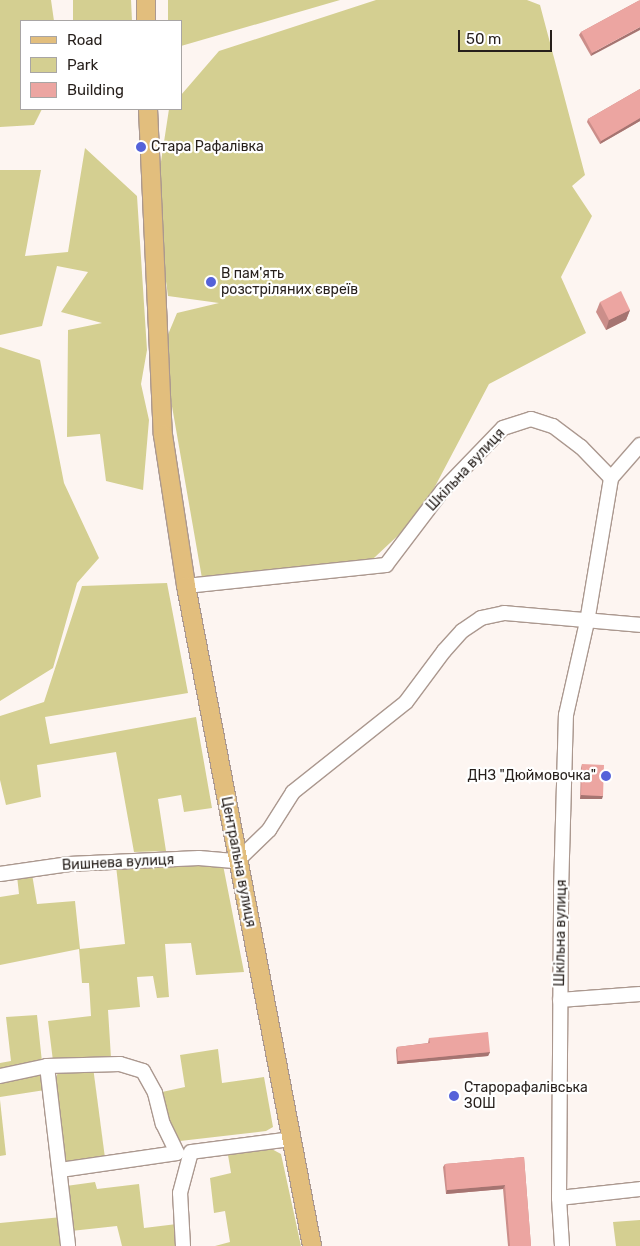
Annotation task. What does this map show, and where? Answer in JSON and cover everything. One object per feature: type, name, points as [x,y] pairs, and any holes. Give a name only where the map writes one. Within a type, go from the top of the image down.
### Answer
[{"type":"main road","points":[[146,0],[146,20]]},
{"type":"main road","name":"Центральна вулиця","points":[[148,110],[163,434],[186,586],[312,1246]]},
{"type":"street","name":"Шкільна вулиця","points":[[186,586],[386,564],[443,490],[503,428],[530,419],[553,426],[581,447],[611,478],[587,622],[566,715],[560,1000],[559,1198],[562,1246]]},
{"type":"street","points":[[611,478],[640,445]]},
{"type":"street","points":[[238,861],[269,830],[293,792],[406,702],[462,631],[481,618],[504,614],[640,625]]},
{"type":"street","name":"Вишнева вулиця","points":[[0,874],[70,864],[199,858],[238,861]]},
{"type":"street","points":[[560,1000],[640,994]]},
{"type":"street","points":[[0,1076],[47,1066],[120,1064],[143,1071],[155,1093],[164,1124],[184,1152],[180,1193],[183,1246]]},
{"type":"street","points":[[47,1066],[68,1246]]},
{"type":"street","points":[[60,1170],[291,1139]]},
{"type":"street","points":[[559,1198],[640,1189]]},
{"type":"green space","points":[[0,0],[51,0],[54,20],[20,20],[20,110],[42,110],[34,125],[0,127]]},
{"type":"green space","points":[[73,0],[131,0],[132,20],[73,20]]},
{"type":"green space","points":[[168,0],[340,0],[182,46],[182,20],[168,20]]},
{"type":"green space","points":[[376,0],[527,0],[540,5],[585,175],[572,186],[592,216],[561,277],[586,333],[489,384],[420,515],[360,571],[203,584],[162,349],[177,313],[219,303],[168,296],[155,201],[169,110],[182,110],[182,94],[219,51]]},
{"type":"green space","points":[[85,148],[137,196],[147,350],[141,384],[149,420],[143,490],[106,481],[100,434],[67,437],[68,330],[102,323],[61,312],[88,272],[57,266],[42,326],[0,335],[0,170],[41,170],[25,256],[68,252]]},
{"type":"green space","points":[[0,347],[40,360],[64,483],[99,558],[77,583],[53,668],[0,701]]},
{"type":"green space","points":[[167,583],[188,693],[45,717],[50,744],[196,717],[212,808],[184,812],[181,795],[158,799],[166,851],[134,852],[116,752],[37,765],[41,797],[6,805],[0,780],[0,716],[44,702],[82,586]]},
{"type":"green space","points":[[223,865],[244,972],[196,975],[191,943],[165,944],[169,997],[157,998],[153,976],[137,977],[140,1007],[108,1010],[111,1058],[53,1061],[48,1021],[91,1016],[89,983],[82,983],[79,949],[0,965],[0,897],[19,894],[17,876],[32,874],[37,904],[75,901],[80,949],[125,944],[116,866]]},
{"type":"green space","points":[[37,1015],[45,1090],[0,1097],[0,1063],[11,1061],[6,1017]]},
{"type":"green space","points":[[218,1049],[222,1083],[264,1077],[273,1127],[266,1131],[180,1141],[173,1136],[162,1092],[185,1087],[180,1055]]},
{"type":"green space","points":[[93,1067],[105,1158],[63,1163],[54,1085],[58,1072]]},
{"type":"green space","points":[[0,1100],[6,1155],[0,1156]]},
{"type":"green space","points":[[268,1147],[281,1154],[301,1246],[215,1246],[230,1242],[225,1211],[214,1213],[210,1178],[231,1173],[228,1155]]},
{"type":"green space","points":[[95,1182],[97,1189],[139,1184],[144,1228],[177,1224],[178,1246],[122,1246],[117,1226],[71,1231],[66,1186]]},
{"type":"green space","points":[[62,1217],[64,1246],[0,1246],[0,1223]]},
{"type":"green space","points":[[640,1220],[640,1246],[616,1246],[613,1222]]},
{"type":"building","points":[[640,0],[640,27],[592,53],[581,32]]},
{"type":"building","points":[[640,89],[640,118],[601,141],[588,119]]},
{"type":"building","points":[[621,291],[630,310],[609,320],[600,302]]},
{"type":"building","points":[[582,764],[604,765],[603,796],[581,795]]},
{"type":"building","points":[[488,1032],[490,1052],[398,1061],[397,1047],[430,1043],[429,1038]]},
{"type":"building","points":[[524,1157],[531,1246],[510,1246],[505,1185],[447,1190],[445,1164]]},
{"type":"place","name":"Стара Рафалівка","points":[[141,147]]},
{"type":"place","name":"В пам'ять розстріляних євреїв","points":[[211,282]]},
{"type":"place","name":"ДНЗ \"Дюймовочка\"","points":[[606,776]]},
{"type":"place","name":"Старорафалівська ЗОШ","points":[[454,1096]]}]
